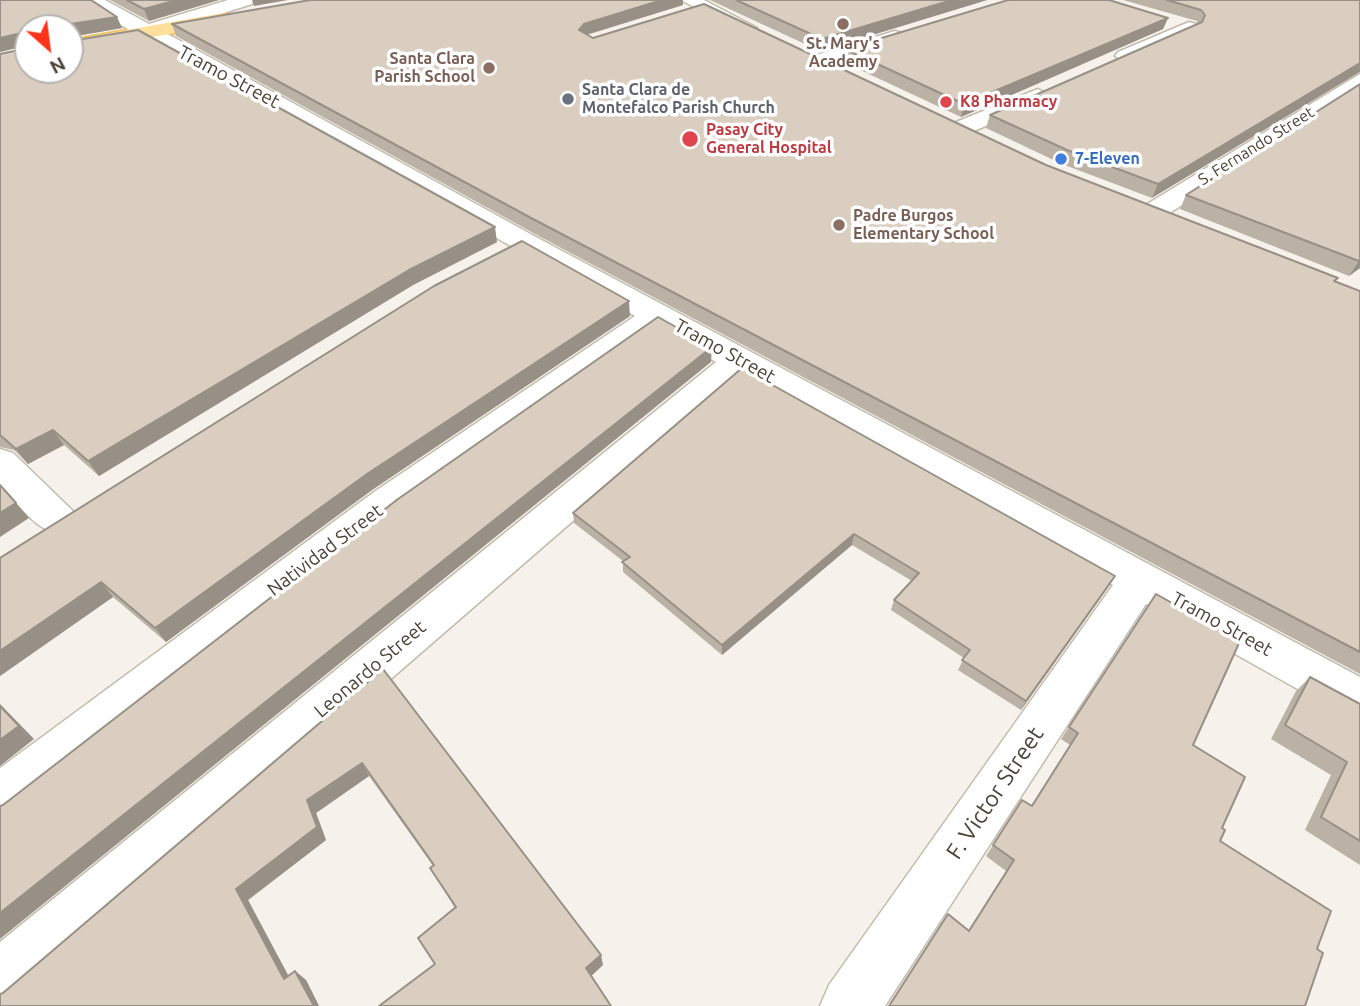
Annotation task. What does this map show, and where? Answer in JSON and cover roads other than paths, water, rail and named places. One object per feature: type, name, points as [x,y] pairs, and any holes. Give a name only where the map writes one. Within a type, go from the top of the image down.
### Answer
[{"type":"main road","points":[[84,43],[250,7]]},
{"type":"street","name":"Tramo Street","points":[[92,0],[524,242],[1360,700]]},
{"type":"street","points":[[693,7],[765,36]]},
{"type":"street","points":[[1101,67],[1189,28],[1166,21]]},
{"type":"street","points":[[817,61],[909,32]]},
{"type":"street","points":[[796,51],[841,72]]},
{"type":"street","name":"S. Fernando Street","points":[[1153,212],[1360,80]]},
{"type":"street","points":[[959,129],[1051,89]]},
{"type":"street","points":[[936,118],[995,145]]},
{"type":"street","points":[[1128,201],[1178,222]]},
{"type":"street","points":[[487,261],[524,242]]},
{"type":"street","name":"Natividad Street","points":[[0,799],[388,502],[659,314]]},
{"type":"street","name":"Leonardo Street","points":[[0,979],[740,359]]},
{"type":"street","points":[[0,462],[58,523]]},
{"type":"street","name":"F. Victor Street","points":[[850,1006],[1140,579]]},
{"type":"place","name":"St. Mary's Academy","points":[[843,24]]},
{"type":"place","name":"Santa Clara Parish School","points":[[489,68]]},
{"type":"place","name":"Santa Clara de Montefalco Parish Church","points":[[568,99]]},
{"type":"place","name":"K8 Pharmacy","points":[[946,102]]},
{"type":"place","name":"Pasay City General Hospital","points":[[690,139]]},
{"type":"place","name":"7-Eleven","points":[[1061,159]]},
{"type":"place","name":"Padre Burgos Elementary School","points":[[839,225]]}]
